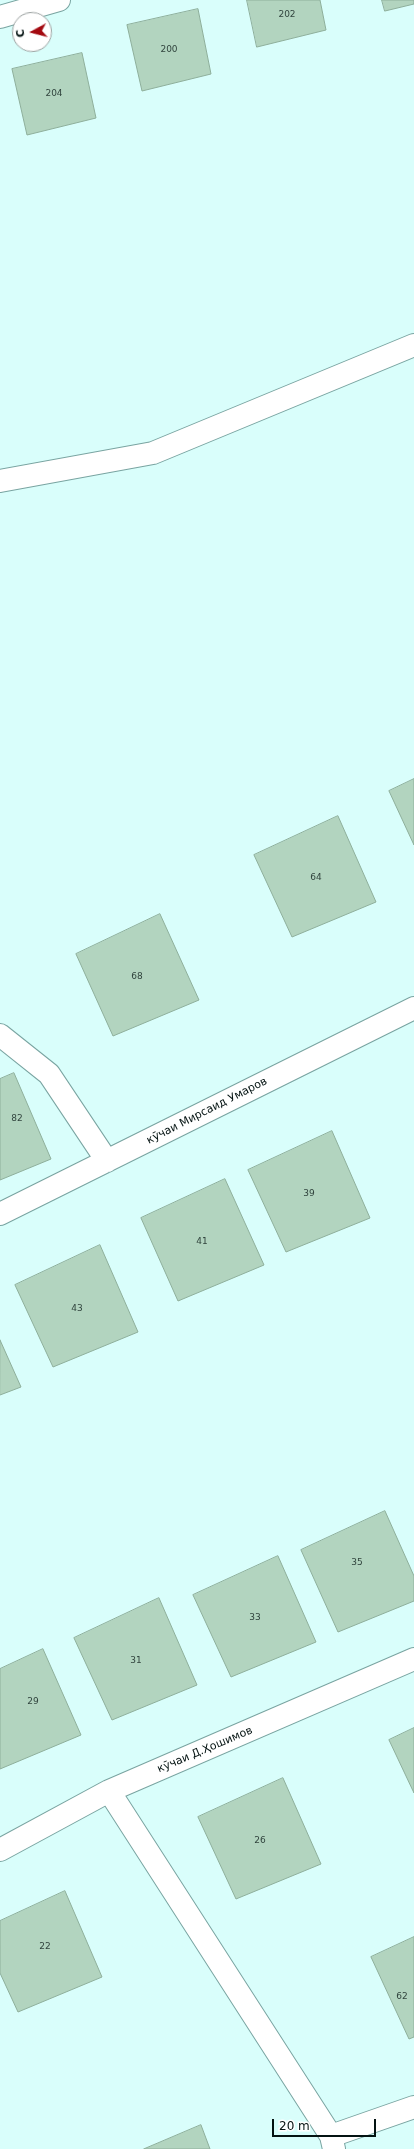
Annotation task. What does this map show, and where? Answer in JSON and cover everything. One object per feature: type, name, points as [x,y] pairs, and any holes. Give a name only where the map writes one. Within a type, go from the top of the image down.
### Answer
[{"type":"street","points":[[0,17],[60,0]]},
{"type":"street","points":[[0,481],[153,453],[414,346]]},
{"type":"street","name":"кӯчаи Мирсаид Умаров","points":[[0,1214],[414,1008]]},
{"type":"street","points":[[0,1035],[49,1074],[107,1161]]},
{"type":"street","name":"кӯчаи Д.Ҳошимов","points":[[0,1850],[109,1791],[414,1659]]},
{"type":"street","points":[[109,1791],[333,2143],[414,2107]]},
{"type":"building","points":[[247,0],[320,0],[326,30],[257,47]]},
{"type":"building","points":[[382,0],[414,0],[414,4],[385,11]]},
{"type":"building","points":[[198,9],[211,74],[142,91],[127,25]]},
{"type":"building","points":[[82,53],[96,118],[27,135],[12,69]]},
{"type":"building","points":[[414,779],[414,845],[389,791]]},
{"type":"building","points":[[338,816],[376,902],[292,937],[254,855]]},
{"type":"building","points":[[160,914],[199,1000],[113,1036],[76,954]]},
{"type":"building","points":[[14,1073],[51,1159],[0,1180],[0,1079]]},
{"type":"building","points":[[332,1131],[370,1218],[286,1252],[248,1170]]},
{"type":"building","points":[[225,1179],[264,1265],[178,1301],[141,1218]]},
{"type":"building","points":[[100,1245],[138,1332],[53,1367],[15,1285]]},
{"type":"building","points":[[0,1340],[21,1387],[0,1395]]},
{"type":"building","points":[[385,1511],[414,1576],[414,1601],[338,1632],[301,1550]]},
{"type":"building","points":[[278,1556],[316,1642],[231,1677],[193,1595]]},
{"type":"building","points":[[159,1598],[197,1685],[112,1720],[74,1638]]},
{"type":"building","points":[[43,1649],[81,1735],[0,1769],[0,1669]]},
{"type":"building","points":[[414,1728],[414,1793],[389,1740]]},
{"type":"building","points":[[283,1778],[321,1864],[236,1899],[198,1817]]},
{"type":"building","points":[[65,1891],[102,1977],[18,2012],[0,1973],[0,1921]]},
{"type":"building","points":[[414,1937],[414,2037],[409,2039],[371,1957]]},
{"type":"building","points":[[201,2125],[210,2149],[144,2149]]}]
